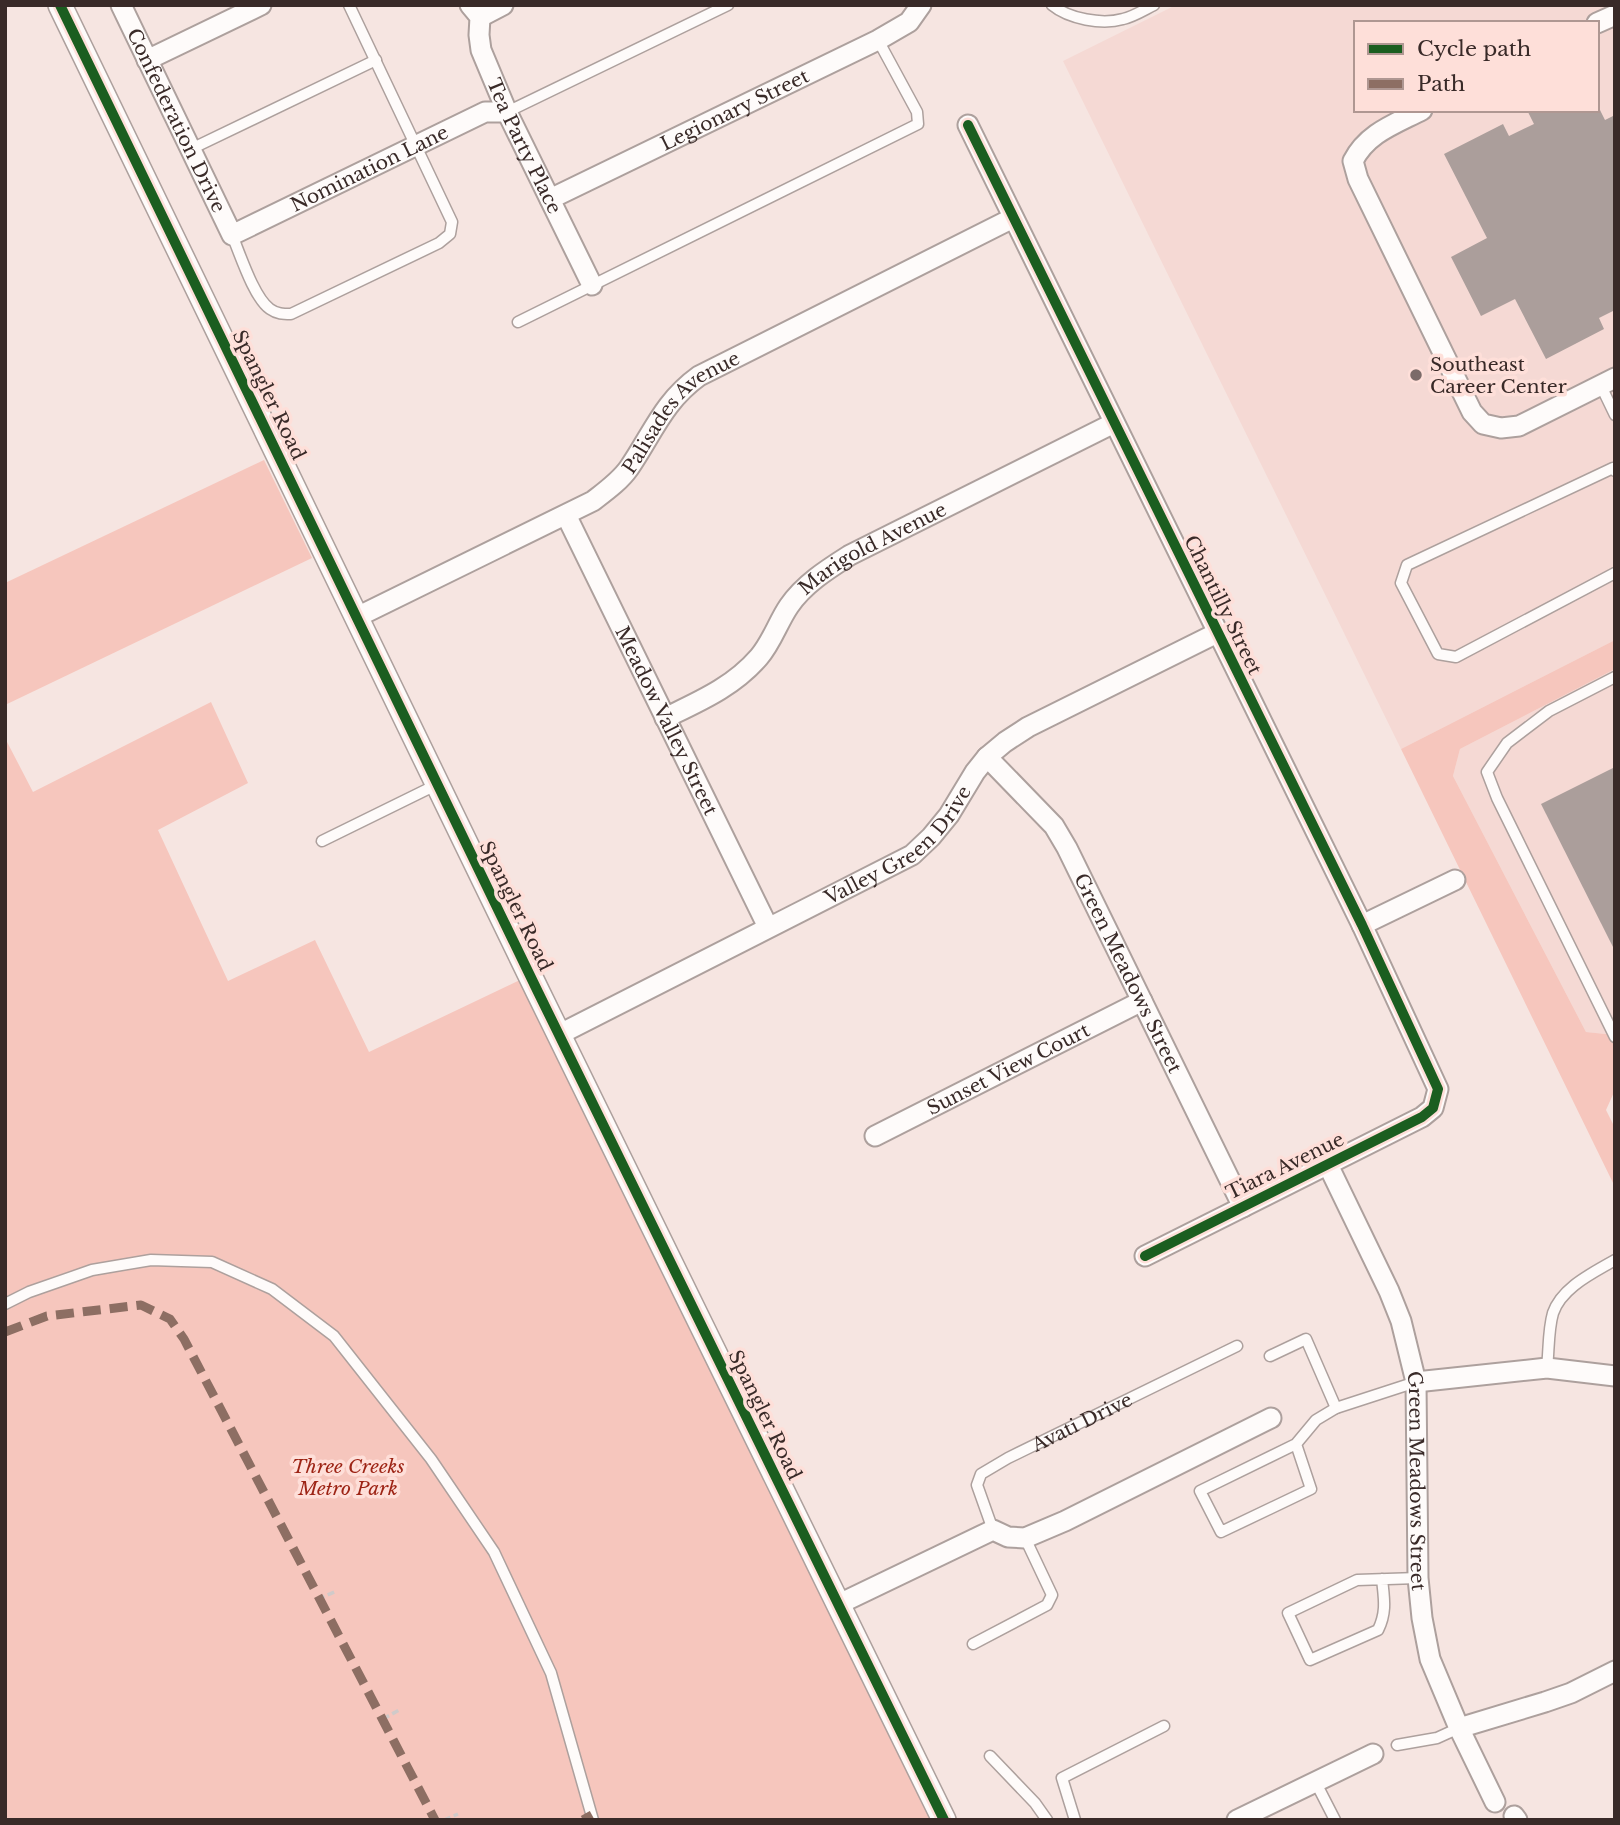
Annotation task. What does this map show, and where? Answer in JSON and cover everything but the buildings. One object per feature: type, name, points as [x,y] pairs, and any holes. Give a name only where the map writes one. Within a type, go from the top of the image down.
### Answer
[{"type":"street","name":"Spangler Road","points":[[60,5],[944,1820]]},
{"type":"street","name":"Confederation Drive","points":[[121,5],[232,235]]},
{"type":"street","points":[[147,60],[261,5]]},
{"type":"street","points":[[475,11],[503,5]]},
{"type":"street","name":"Legionary Street","points":[[550,199],[878,40],[902,27],[918,10]]},
{"type":"street","name":"Tea Party Place","points":[[475,11],[481,50],[507,112],[592,285]]},
{"type":"street","points":[[1599,22],[1615,15]]},
{"type":"street","name":"Nomination Lane","points":[[232,235],[485,112],[507,112]]},
{"type":"street","points":[[1418,112],[1376,133],[1360,148],[1353,161],[1358,179],[1472,412],[1483,424],[1501,428],[1519,426],[1608,382]]},
{"type":"street","name":"Chantilly Street","points":[[968,125],[1362,925],[1434,1076],[1438,1089],[1436,1102]]},
{"type":"street","name":"Palisades Avenue","points":[[357,617],[593,501],[614,485],[628,469],[668,403],[681,388],[699,376],[1013,218]]},
{"type":"street","name":"Marigold Avenue","points":[[665,718],[738,678],[761,654],[789,606],[827,570],[850,555],[1114,423]]},
{"type":"street","name":"Meadow Valley Street","points":[[566,515],[768,927]]},
{"type":"street","name":"Valley Green Drive","points":[[560,1034],[912,855],[931,838],[987,757],[1005,742],[1028,727],[1217,634]]},
{"type":"street","name":"Green Meadows Street","points":[[987,757],[1054,826],[1067,848],[1243,1207]]},
{"type":"street","points":[[1362,925],[1455,880]]},
{"type":"street","name":"Sunset View Court","points":[[874,1136],[1142,1001]]},
{"type":"street","name":"Tiara Avenue","points":[[1146,1256],[1428,1114],[1436,1102]]},
{"type":"street","name":"Green Meadows Street","points":[[1328,1164],[1401,1321],[1416,1382],[1418,1578],[1422,1619],[1430,1659],[1459,1728],[1495,1802]]},
{"type":"street","points":[[1416,1382],[1547,1368],[1615,1376]]},
{"type":"street","points":[[839,1604],[993,1530],[1008,1537],[1025,1538],[1065,1521],[1271,1418]]},
{"type":"street","points":[[1459,1728],[1572,1693],[1613,1675]]},
{"type":"street","points":[[1237,1820],[1373,1754]]},
{"type":"lane","points":[[232,235],[259,296],[268,307],[279,314],[291,314],[439,243],[450,234],[453,222],[349,5]]},
{"type":"lane","points":[[507,112],[728,5]]},
{"type":"lane","points":[[1052,5],[1072,16],[1102,21],[1122,20],[1154,5]]},
{"type":"lane","points":[[518,323],[918,124],[917,112],[878,40]]},
{"type":"lane","points":[[191,149],[376,60]]},
{"type":"lane","points":[[1608,382],[1615,415]]},
{"type":"lane","points":[[1615,471],[1613,468],[1407,565],[1401,583],[1437,654],[1455,657],[1615,573]]},
{"type":"lane","points":[[1615,677],[1549,711],[1507,743],[1488,772],[1497,798],[1615,1037]]},
{"type":"lane","points":[[322,841],[438,784]]},
{"type":"lane","points":[[5,1304],[29,1292],[92,1270],[152,1260],[212,1262],[272,1289],[334,1336],[431,1459],[494,1552],[551,1673],[593,1820]]},
{"type":"lane","points":[[1547,1368],[1554,1312],[1581,1279],[1615,1260]]},
{"type":"lane","points":[[1270,1356],[1306,1339],[1336,1408]]},
{"type":"lane","name":"Avati Drive","points":[[993,1530],[977,1485],[981,1474],[1020,1452],[1237,1346]]},
{"type":"lane","points":[[1296,1444],[1311,1489],[1221,1532],[1200,1491],[1296,1444],[1317,1420],[1336,1408],[1416,1382]]},
{"type":"lane","points":[[973,1644],[1047,1605],[1052,1595],[1025,1538]]},
{"type":"lane","points":[[1382,1579],[1385,1607],[1384,1619],[1378,1630],[1310,1660],[1288,1613],[1357,1580],[1382,1579],[1418,1578]]},
{"type":"lane","points":[[1075,1820],[1062,1778],[1164,1726]]},
{"type":"lane","points":[[1397,1745],[1437,1738],[1459,1728]]},
{"type":"lane","points":[[990,1756],[1035,1803],[1046,1820]]},
{"type":"lane","points":[[1315,1781],[1335,1820]]},
{"type":"path","points":[[318,1599],[337,1591]]},
{"type":"path","points":[[383,1719],[401,1709]]},
{"type":"path","points":[[444,1820],[458,1814]]},
{"type":"shaded area","name":"Southeast Career Center","points":[[1176,5],[1615,5],[1615,640],[1401,749],[1063,61]]},
{"type":"shaded area","points":[[1615,669],[1615,1035],[1586,1032],[1453,776],[1460,749]]},
{"type":"green space","points":[[264,460],[312,558],[5,705],[5,583]]},
{"type":"green space","points":[[1615,640],[1615,669],[1460,749],[1453,776],[1586,1032],[1615,1035],[1615,1090],[1606,1110],[1615,1128],[1615,1187],[1401,749]]},
{"type":"green space","name":"Three Creeks Metro Park","points":[[211,702],[248,783],[158,830],[228,981],[315,940],[369,1052],[522,979],[931,1820],[5,1820],[5,738],[33,792]]},
{"type":"marked path","points":[[5,1332],[47,1316],[141,1305],[170,1319],[184,1339],[435,1820]]},
{"type":"marked path","points":[[583,1820],[592,1815]]},
{"type":"cycle path","points":[[60,5],[538,992],[944,1820]]},
{"type":"cycle path","points":[[968,125],[1362,925],[1438,1089],[1433,1108],[1422,1117],[1145,1256]]},
{"type":"place","name":"Southeast Career Center","points":[[1416,375]]}]
